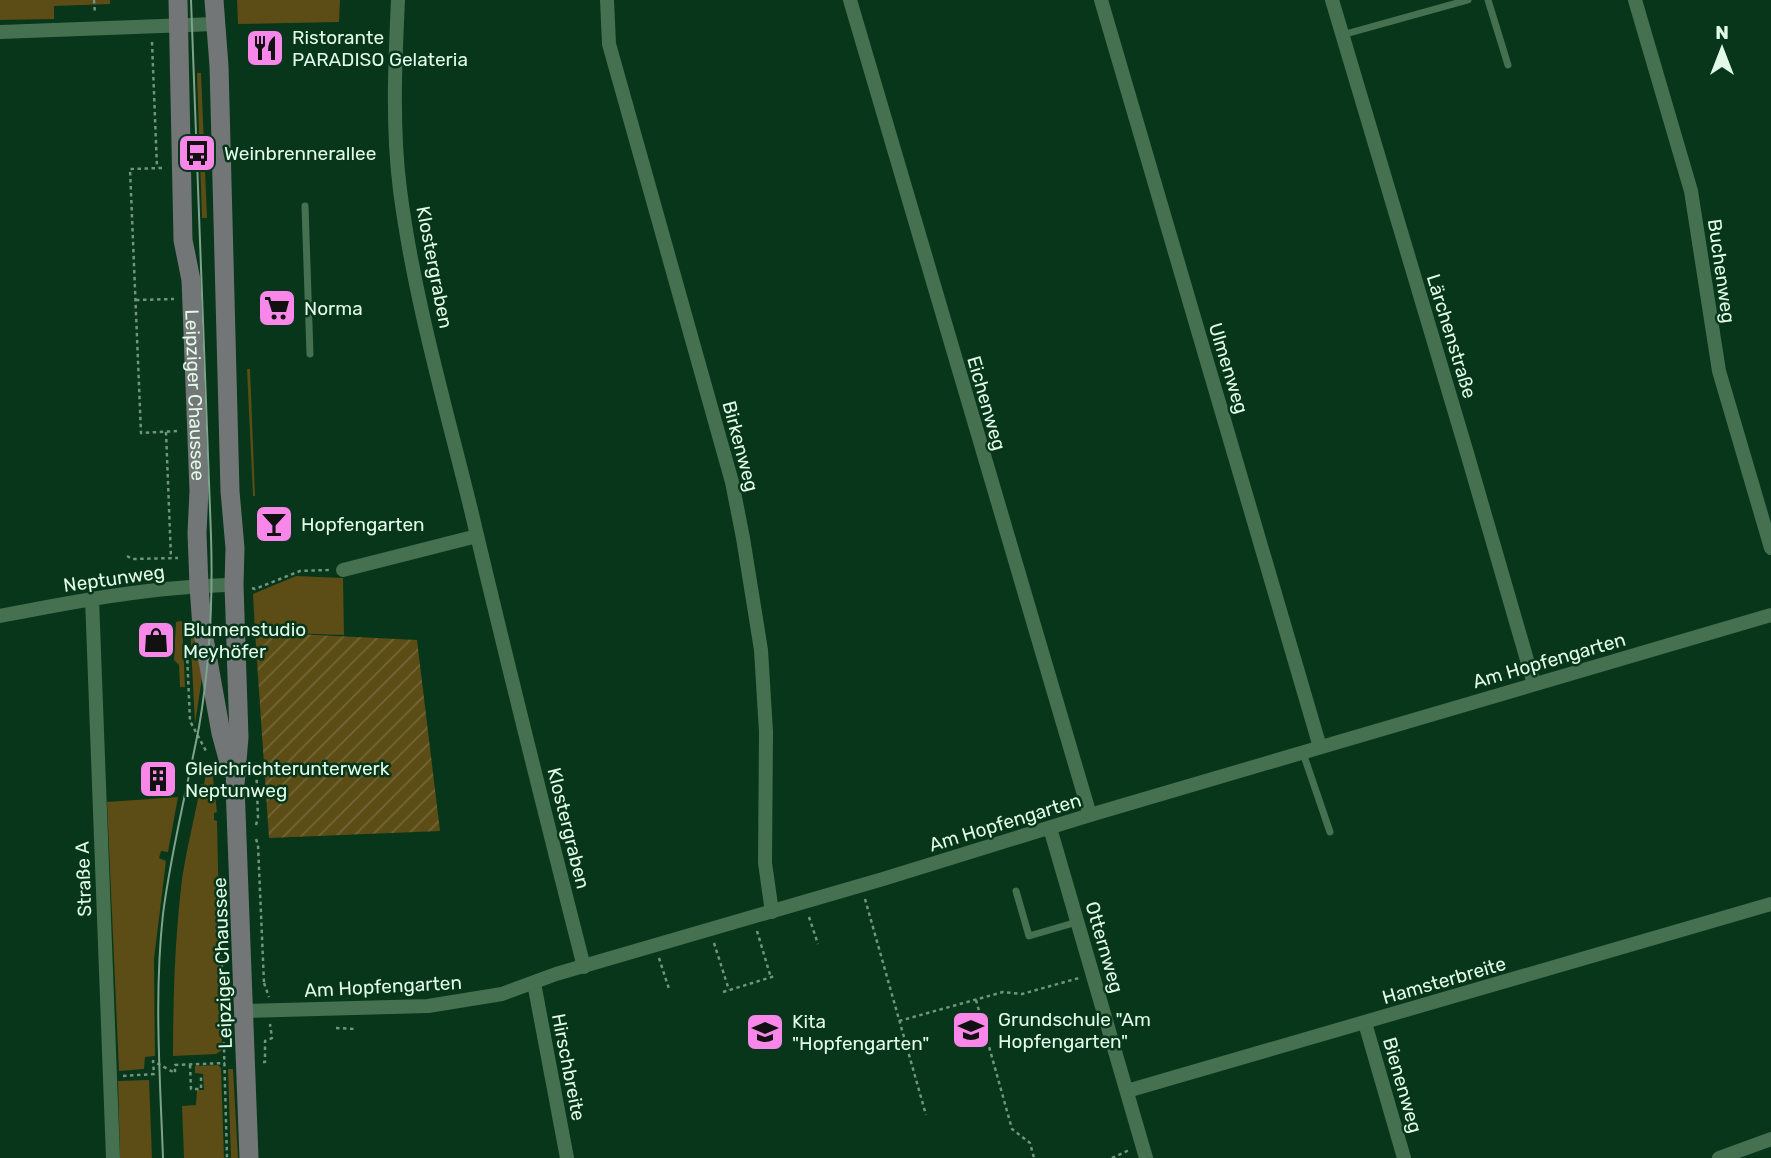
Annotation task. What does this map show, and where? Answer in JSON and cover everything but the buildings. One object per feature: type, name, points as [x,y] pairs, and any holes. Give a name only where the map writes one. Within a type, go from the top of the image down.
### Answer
[{"type":"main road","name":"Leipziger Chaussee","points":[[178,0],[183,240],[191,272],[192,293],[199,491],[199,586],[202,627],[221,733],[235,785]]},
{"type":"main road","name":"Leipziger Chaussee","points":[[214,0],[220,93],[230,491],[235,548],[239,737],[235,785],[249,1158]]},
{"type":"street","name":"Klostergraben","points":[[398,0],[395,112],[400,191],[419,296],[584,967]]},
{"type":"street","name":"Birkenweg","points":[[607,0],[607,33],[612,56],[732,482],[751,580],[761,650],[765,718],[765,863],[772,912]]},
{"type":"street","name":"Eichenweg","points":[[850,0],[1090,816]]},
{"type":"street","name":"Ulmenweg","points":[[1101,0],[1320,747]]},
{"type":"street","name":"Lärchenstraße","points":[[1332,0],[1534,684]]},
{"type":"street","name":"Buchenweg","points":[[1635,0],[1691,191],[1719,371],[1767,520],[1771,548]]},
{"type":"street","points":[[0,32],[215,24]]},
{"type":"street","points":[[343,570],[477,537]]},
{"type":"street","name":"Neptunweg","points":[[0,616],[92,598],[199,586],[234,585]]},
{"type":"street","name":"Straße A","points":[[92,598],[113,1158]]},
{"type":"street","name":"Am Hopfengarten","points":[[243,1011],[448,1004],[502,995],[584,967],[1771,615]]},
{"type":"street","name":"Otternweg","points":[[1049,828],[1146,1158]]},
{"type":"street","name":"Hamsterbreite","points":[[1127,1091],[1771,904]]},
{"type":"street","name":"Hirschbreite","points":[[534,983],[567,1158]]},
{"type":"street","name":"Bienenweg","points":[[1366,1023],[1404,1158]]},
{"type":"street","points":[[1719,1158],[1771,1139]]},
{"type":"lane","points":[[1341,35],[1468,0]]},
{"type":"lane","points":[[1488,0],[1508,65]]},
{"type":"lane","points":[[305,206],[310,354]]},
{"type":"lane","points":[[1303,752],[1330,832]]},
{"type":"lane","points":[[1016,891],[1029,936],[1077,922]]},
{"type":"path","points":[[152,27],[156,168]]},
{"type":"path","points":[[166,168],[130,169],[141,433],[172,431]]},
{"type":"path","points":[[135,300],[179,298]]},
{"type":"path","points":[[166,432],[171,558]]},
{"type":"path","points":[[127,556],[132,559],[180,558]]},
{"type":"path","points":[[234,585],[255,589],[300,571],[343,570]]},
{"type":"path","points":[[187,646],[190,721],[208,755]]},
{"type":"path","points":[[256,750],[256,833],[264,983]]},
{"type":"path","points":[[861,886],[926,1115]]},
{"type":"path","name":"Leipziger Chaussee","points":[[219,894],[227,1158]]},
{"type":"path","points":[[805,903],[818,944]]},
{"type":"path","points":[[723,992],[773,977],[753,918]]},
{"type":"path","points":[[710,930],[729,990]]},
{"type":"path","points":[[655,946],[669,989]]},
{"type":"path","points":[[899,1021],[1003,992],[1022,995],[1092,974]]},
{"type":"path","points":[[976,1000],[1012,1129],[1030,1143],[1034,1158]]},
{"type":"path","points":[[336,1028],[356,1029]]},
{"type":"path","points":[[258,1062],[265,1062],[265,1041],[272,1038]]},
{"type":"path","points":[[110,1077],[154,1074],[153,1061],[175,1073],[175,1065],[224,1063]]},
{"type":"path","points":[[190,1065],[191,1089],[201,1089],[201,1077]]},
{"type":"shaded area","points":[[0,0],[110,0],[110,4],[54,6],[54,19],[0,20]]},
{"type":"shaded area","points":[[237,0],[340,0],[339,22],[238,24]]},
{"type":"shaded area","points":[[197,73],[201,73],[207,218],[202,218]]},
{"type":"shaded area","points":[[247,369],[250,369],[255,496],[253,496]]},
{"type":"shaded area","points":[[296,576],[343,578],[344,635],[255,632],[253,594]]},
{"type":"shaded area","points":[[193,615],[203,671],[195,724],[190,627]]},
{"type":"shaded area","points":[[181,621],[185,687],[180,687],[179,665],[174,660],[176,622]]},
{"type":"shaded area","points":[[255,632],[417,640],[440,831],[269,838]]},
{"type":"shaded area","points":[[208,765],[213,778],[217,812],[214,813],[214,820],[217,821],[222,1050],[216,1054],[173,1056],[175,967],[182,879],[201,784],[204,784]]},
{"type":"shaded area","points":[[178,797],[168,852],[161,851],[159,858],[166,861],[154,959],[155,1056],[145,1057],[144,1069],[119,1071],[107,802]]},
{"type":"shaded area","points":[[218,1065],[221,1068],[224,1158],[184,1158],[182,1106],[196,1105],[197,1090],[204,1090],[203,1074],[195,1073],[195,1066]]},
{"type":"shaded area","points":[[228,1069],[233,1069],[238,1158],[231,1158]]},
{"type":"shaded area","points":[[149,1080],[152,1158],[120,1158],[118,1081]]},
{"type":"tram line","points":[[163,1158],[158,1036],[160,944],[170,867],[203,703],[212,584],[191,0]]},
{"type":"place","name":"Ristorante PARADISO Gelateria","points":[[265,48]]},
{"type":"place","name":"Weinbrennerallee","points":[[197,153]]},
{"type":"place","name":"Norma","points":[[277,308]]},
{"type":"place","name":"Hopfengarten","points":[[274,524]]},
{"type":"place","name":"Blumenstudio Meyhöfer","points":[[156,640]]},
{"type":"place","name":"Gleichrichterunterwerk Neptunweg","points":[[158,779]]},
{"type":"place","name":"Grundschule \"Am Hopfengarten\"","points":[[971,1030]]},
{"type":"place","name":"Kita \"Hopfengarten\"","points":[[765,1032]]}]
